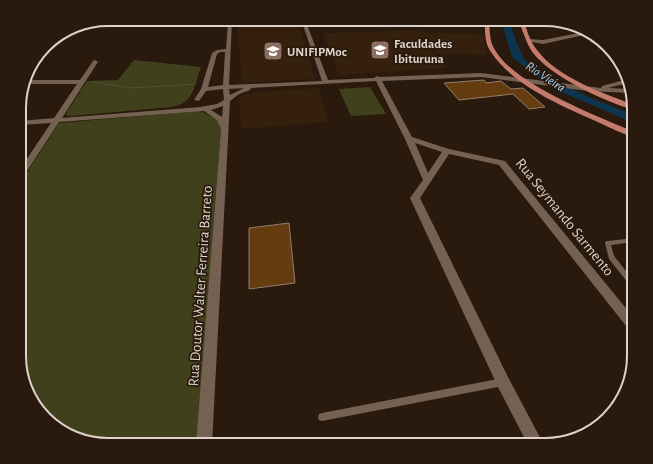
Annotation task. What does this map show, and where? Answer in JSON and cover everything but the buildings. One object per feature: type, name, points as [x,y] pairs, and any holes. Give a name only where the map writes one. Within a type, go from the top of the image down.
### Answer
[{"type":"main road","points":[[488,26],[489,42],[493,52],[503,64],[524,80],[552,97],[627,132]]},
{"type":"main road","points":[[523,26],[537,55],[562,74],[588,88],[627,105]]},
{"type":"street","name":"Rua Doutor Walter Ferreira Barreto","points":[[204,438],[227,100],[226,88],[230,26]]},
{"type":"street","points":[[305,26],[326,82]]},
{"type":"street","points":[[529,41],[543,42],[581,34]]},
{"type":"street","points":[[159,113],[185,107],[197,100],[205,87],[214,57],[219,51],[228,53]]},
{"type":"street","points":[[26,166],[95,62]]},
{"type":"street","points":[[205,87],[226,88],[377,78],[481,75],[625,91]]},
{"type":"street","points":[[377,78],[410,139],[427,180]]},
{"type":"street","points":[[30,82],[81,82]]},
{"type":"street","points":[[588,88],[612,86],[623,83]]},
{"type":"street","points":[[26,123],[159,113],[219,106],[236,94],[257,86]]},
{"type":"street","points":[[197,100],[205,108],[221,119],[225,129]]},
{"type":"street","name":"Rua Seymando Sarmento","points":[[410,139],[431,146],[502,163],[627,318]]},
{"type":"street","points":[[417,154],[421,148],[431,146]]},
{"type":"street","points":[[447,150],[415,198],[503,382],[532,438]]},
{"type":"lane","points":[[627,241],[608,243],[611,257],[627,277]]},
{"type":"lane","points":[[322,416],[503,382]]},
{"type":"path","points":[[81,82],[97,82],[132,88],[161,88],[189,84],[205,87]]},
{"type":"shaded area","name":"UNIFIPMoc","points":[[237,26],[299,26],[315,79],[242,83]]},
{"type":"shaded area","name":"Faculdades Ibituruna","points":[[421,30],[422,32],[482,34],[488,55],[436,53],[422,33],[425,44],[446,68],[339,75],[323,33]]},
{"type":"shaded area","points":[[134,60],[201,67],[192,93],[189,98],[179,105],[71,116],[65,115],[87,81],[118,80]]},
{"type":"shaded area","points":[[370,87],[386,114],[351,116],[339,89]]},
{"type":"shaded area","points":[[319,88],[328,122],[241,129],[239,100],[244,95],[254,92]]},
{"type":"shaded area","points":[[200,111],[217,119],[221,126],[198,438],[103,438],[82,434],[67,427],[50,414],[34,392],[26,361],[26,174],[59,123]]},
{"type":"water","name":"Rio Vieira","points":[[503,26],[511,26],[525,60],[554,80],[591,98],[627,112],[627,120],[552,88],[512,57]]},
{"type":"place","name":"Faculdades Ibituruna","points":[[380,50]]},
{"type":"place","name":"UNIFIPMoc","points":[[273,51]]}]
